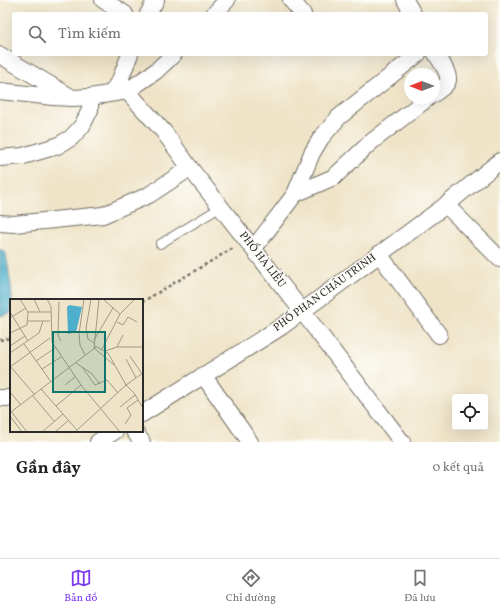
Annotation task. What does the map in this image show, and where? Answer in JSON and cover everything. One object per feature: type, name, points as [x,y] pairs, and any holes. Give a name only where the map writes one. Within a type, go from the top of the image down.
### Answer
[{"type":"street","points":[[103,0],[122,12]]},
{"type":"street","points":[[149,12],[156,0]]},
{"type":"street","points":[[216,12],[227,0]]},
{"type":"street","points":[[291,0],[301,12]]},
{"type":"street","points":[[405,0],[412,12]]},
{"type":"street","points":[[0,55],[73,98]]},
{"type":"street","points":[[120,88],[129,56]]},
{"type":"street","points":[[0,91],[53,97],[90,97],[120,88],[156,70],[172,56]]},
{"type":"street","points":[[250,244],[295,194],[312,153],[321,138],[339,117],[415,56]]},
{"type":"street","points":[[437,56],[447,74],[448,80],[446,85],[440,90]]},
{"type":"street","name":"PHỐ HÀ LIỄU","points":[[120,88],[164,132],[190,168],[402,442]]},
{"type":"street","points":[[0,158],[23,156],[57,146],[71,138],[82,126],[90,110],[90,97]]},
{"type":"street","points":[[295,194],[334,177],[370,143],[420,104]]},
{"type":"street","name":"PHỐ PHAN CHÂU TRINH","points":[[143,413],[281,327],[446,205],[500,161]]},
{"type":"street","points":[[0,223],[14,224],[103,215],[149,196],[190,168]]},
{"type":"street","points":[[446,205],[500,259]]},
{"type":"street","points":[[379,254],[439,335]]},
{"type":"street","points":[[203,375],[250,442]]},
{"type":"street","points":[[98,442],[113,432]]},
{"type":"street","points":[[135,432],[142,442]]},
{"type":"lane","points":[[160,244],[221,207]]},
{"type":"path","points":[[143,301],[250,244]]},
{"type":"path","points":[[0,340],[10,338]]},
{"type":"water","points":[[0,249],[6,253],[12,299],[10,299],[10,313],[0,316]]}]
